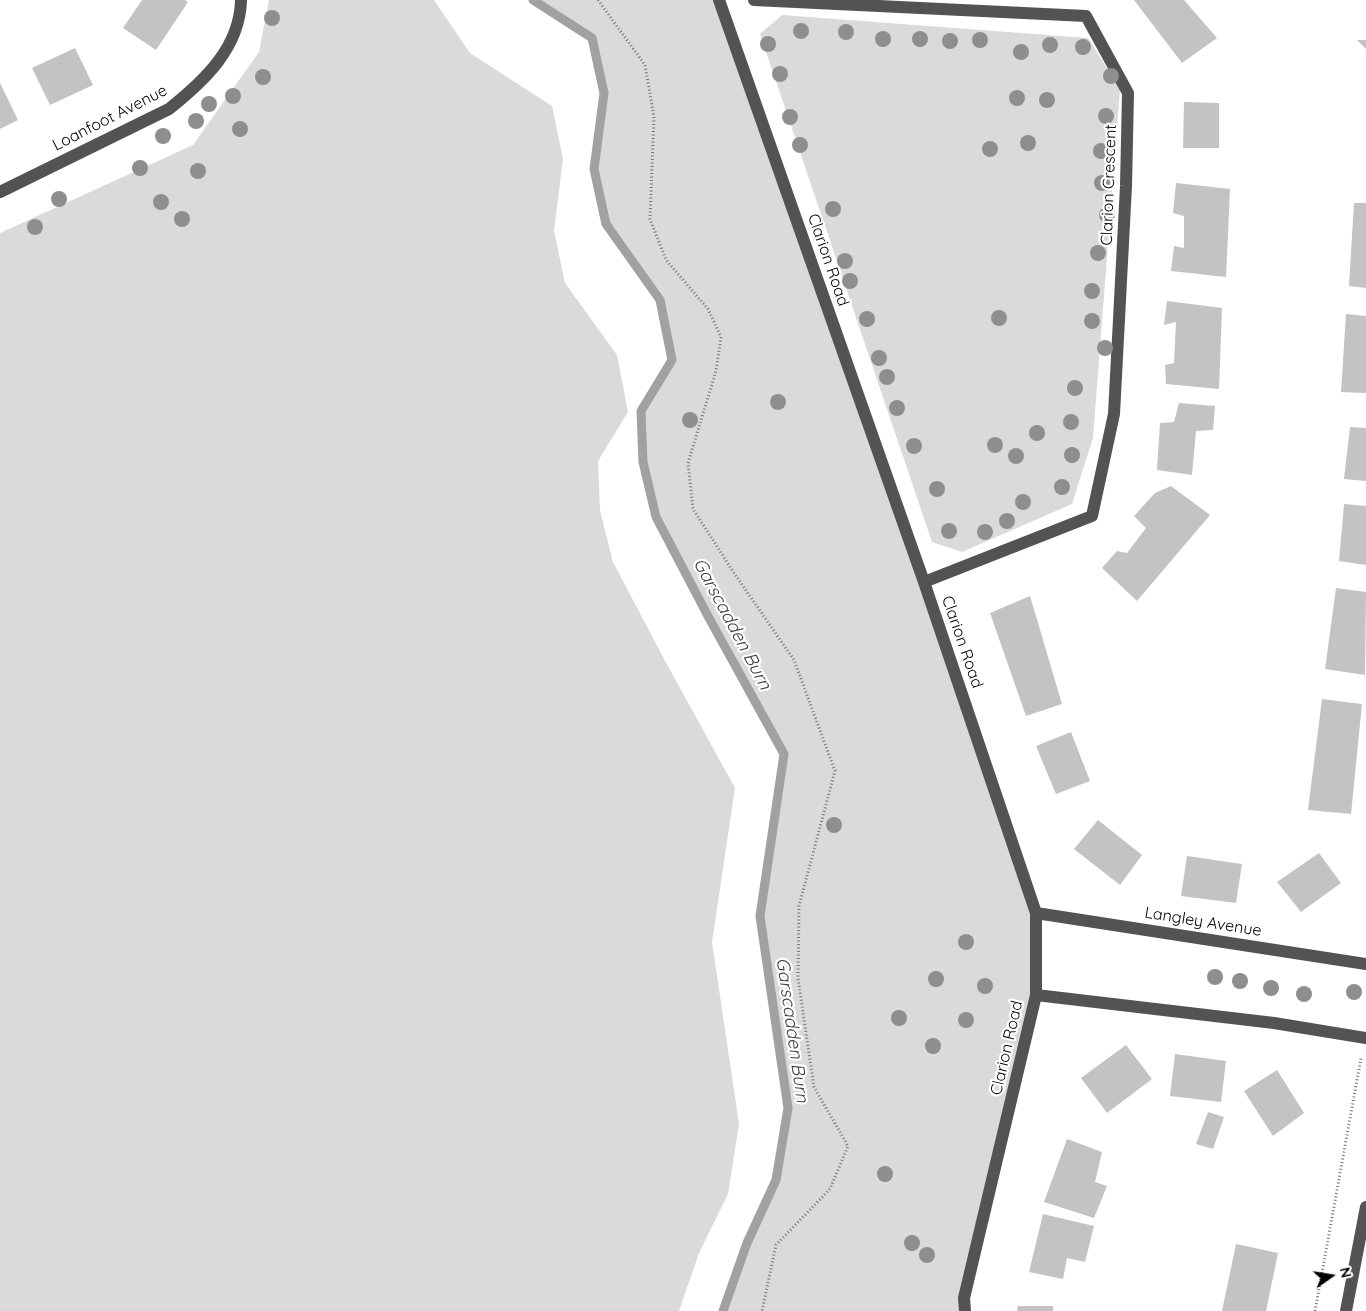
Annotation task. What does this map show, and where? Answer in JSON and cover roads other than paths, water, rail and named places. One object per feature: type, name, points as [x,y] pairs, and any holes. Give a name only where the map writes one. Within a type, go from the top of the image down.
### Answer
[{"type":"street","name":"Loanfoot Avenue","points":[[0,192],[169,109],[193,90],[222,60],[235,31],[241,0]]},
{"type":"street","name":"Clarion Road","points":[[719,0],[924,582],[1036,912],[1036,995],[964,1298],[965,1311]]},
{"type":"street","name":"Clarion Crescent","points":[[754,0],[1086,16],[1128,93],[1126,186],[1114,414],[1092,516],[924,582]]},
{"type":"street","name":"Langley Avenue","points":[[1036,912],[1366,964]]},
{"type":"street","points":[[1036,995],[1274,1023],[1365,1038]]},
{"type":"street","points":[[1346,1311],[1366,1207]]},
{"type":"street","points":[[1352,1285],[1366,1287]]},
{"type":"waterway","name":"Garscadden Burn","points":[[533,0],[592,38],[604,93],[594,169],[606,224],[660,300],[672,360],[641,411],[643,462],[656,517],[784,754],[760,916],[788,1108],[776,1180],[747,1243],[723,1311]]}]
